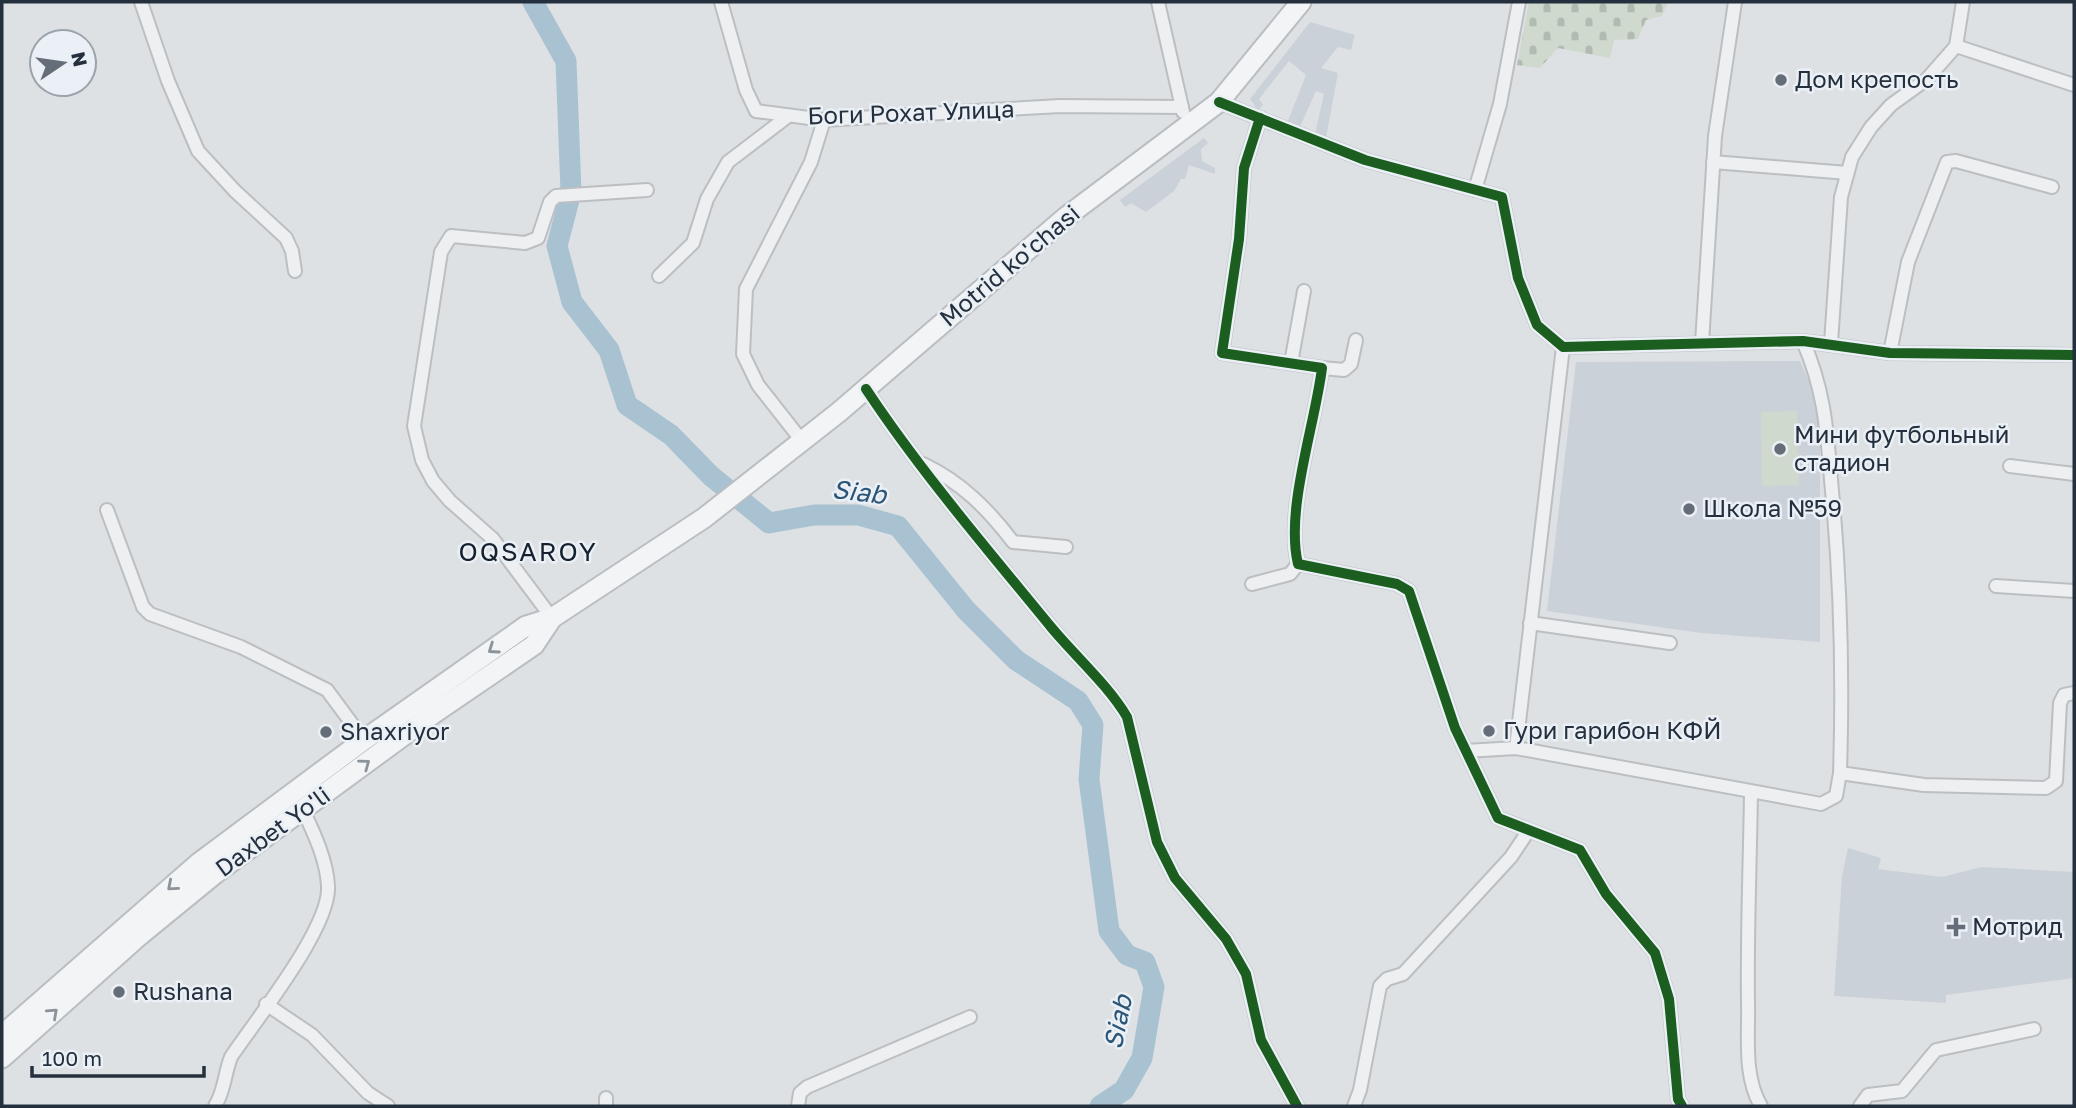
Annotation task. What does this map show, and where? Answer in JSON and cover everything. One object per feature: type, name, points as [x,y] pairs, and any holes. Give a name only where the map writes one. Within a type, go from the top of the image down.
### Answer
[{"type":"main road","name":"Motrid ko'chasi","points":[[704,518],[866,389],[1066,217],[1219,102],[1301,2]]},
{"type":"main road","name":"Daxbet Yo'li","points":[[2,1035],[200,862],[364,740],[526,626],[552,618],[704,518]]},
{"type":"main road","name":"Daxbet Yo'li","points":[[2,1058],[149,928],[216,873],[433,713],[534,645],[552,618]]},
{"type":"street","points":[[141,2],[168,81],[198,151],[235,191],[286,238],[292,251],[295,271]]},
{"type":"street","name":"Боги Рохат Улица","points":[[721,2],[746,90],[756,111],[824,120],[1060,106],[1182,107]]},
{"type":"street","points":[[1158,2],[1187,126]]},
{"type":"street","points":[[1475,190],[1503,90],[1519,2]]},
{"type":"street","points":[[1702,343],[1713,162],[1735,2]]},
{"type":"street","points":[[1831,343],[1841,197],[1852,157],[1871,127],[1892,105],[1927,79],[1956,46],[1963,2]]},
{"type":"street","points":[[1956,46],[2074,85]]},
{"type":"street","points":[[1219,102],[1365,160],[1502,197],[1518,278],[1537,325],[1563,347],[1803,341],[1890,353],[2074,355]]},
{"type":"street","points":[[659,276],[693,243],[707,199],[728,162],[787,117]]},
{"type":"street","points":[[1260,118],[1244,168],[1239,239],[1222,353],[1345,370],[1352,364],[1356,340]]},
{"type":"street","points":[[802,441],[758,384],[743,354],[746,289],[811,162],[824,120]]},
{"type":"street","points":[[1890,353],[1908,262],[1947,162],[1956,161],[2052,187]]},
{"type":"street","points":[[1713,162],[1847,173]]},
{"type":"street","points":[[552,618],[493,539],[450,501],[433,481],[422,460],[414,426],[445,242],[451,236],[463,236],[526,243],[538,238],[550,202],[556,196],[573,197],[647,190]]},
{"type":"street","points":[[1291,363],[1304,291]]},
{"type":"street","points":[[1466,751],[1516,748],[1821,804],[1836,796],[1840,773],[1843,668],[1839,566],[1823,397],[1803,341]]},
{"type":"street","points":[[1516,748],[1563,347]]},
{"type":"street","points":[[1298,564],[1294,548],[1304,460],[1322,368]]},
{"type":"street","points":[[866,389],[988,551],[1088,671],[1117,700],[1127,717],[1157,842],[1175,877],[1226,939],[1246,974],[1261,1040],[1297,1106]]},
{"type":"street","points":[[920,462],[953,478],[996,519],[1013,542],[1066,547]]},
{"type":"street","points":[[2010,467],[2074,474]]},
{"type":"street","points":[[107,510],[143,607],[150,614],[241,647],[327,690],[364,740]]},
{"type":"street","points":[[1252,584],[1290,574],[1298,564]]},
{"type":"street","points":[[1298,564],[1397,584],[1409,591],[1441,693],[1498,818],[1580,850],[1606,894],[1655,953],[1669,999],[1678,1099],[1682,1106]]},
{"type":"street","points":[[1996,586],[2074,591]]},
{"type":"street","points":[[1530,624],[1670,643]]},
{"type":"street","points":[[1840,773],[1924,785],[2046,788],[2056,781],[2060,703],[2064,695],[2074,693]]},
{"type":"street","points":[[1751,793],[1749,1066],[1754,1095],[1761,1106]]},
{"type":"street","points":[[215,1106],[225,1090],[226,1071],[231,1057],[320,923],[326,905],[328,887],[325,870],[303,810]]},
{"type":"street","points":[[1354,1106],[1360,1090],[1380,986],[1387,979],[1403,974],[1511,857],[1529,830]]},
{"type":"street","points":[[266,1004],[313,1035],[368,1093],[388,1106]]},
{"type":"street","points":[[798,1106],[800,1093],[807,1087],[970,1017]]},
{"type":"street","points":[[1860,1106],[1868,1095],[1902,1091],[1936,1050],[2034,1029]]},
{"type":"shaded area","points":[[1310,22],[1355,35],[1351,50],[1338,47],[1321,68],[1338,73],[1326,138],[1315,134],[1324,94],[1316,91],[1299,129],[1287,123],[1306,75],[1289,61],[1259,99],[1263,105],[1258,110],[1250,99]]},
{"type":"shaded area","points":[[1204,138],[1208,143],[1201,149],[1202,161],[1215,168],[1215,174],[1189,165],[1185,179],[1181,179],[1174,191],[1146,212],[1131,203],[1125,207],[1120,200]]},
{"type":"shaded area","name":"Школа №59","points":[[1800,361],[1820,406],[1820,642],[1701,633],[1547,611],[1576,362]]},
{"type":"shaded area","name":"Мотрид","points":[[1848,848],[1881,858],[1878,869],[1942,877],[1982,867],[2074,872],[2074,978],[1946,995],[1946,1003],[1834,996],[1842,876]]},
{"type":"green space","points":[[1529,2],[1668,2],[1662,16],[1646,20],[1638,39],[1614,40],[1610,58],[1558,48],[1540,68],[1517,65]]},
{"type":"green space","name":"Мини футбольный стадион","points":[[1797,411],[1799,485],[1762,486],[1761,412]]},
{"type":"waterway","name":"Siab","points":[[533,2],[566,61],[571,192],[557,246],[572,302],[609,350],[627,405],[671,435],[711,476],[769,523],[814,515],[858,515],[898,526],[966,610],[1016,660],[1078,701],[1093,725],[1089,779],[1109,931],[1127,955],[1145,962],[1154,987],[1142,1058],[1124,1090],[1100,1106]]},
{"type":"cycle path","points":[[1219,102],[1365,160],[1502,197],[1518,278],[1537,325],[1563,347],[1803,341],[1890,353],[2074,355]]},
{"type":"cycle path","points":[[1260,118],[1244,168],[1239,239],[1222,353],[1322,368],[1298,493],[1295,519],[1298,564],[1397,584],[1409,591],[1455,728],[1498,818],[1580,850],[1606,894],[1655,953],[1669,999],[1678,1099],[1682,1106]]},
{"type":"cycle path","points":[[866,389],[956,510],[1127,717],[1157,842],[1175,878],[1226,939],[1246,974],[1261,1040],[1297,1106]]},
{"type":"place","name":"Дом крепость","points":[[1781,80]]},
{"type":"place","name":"Мини футбольный стадион","points":[[1780,449]]},
{"type":"place","name":"Школа №59","points":[[1689,509]]},
{"type":"place","name":"Гури гарибон КФЙ","points":[[1489,731]]},
{"type":"place","name":"Shaxriyor","points":[[326,732]]},
{"type":"place","name":"Мотрид","points":[[1956,927]]},
{"type":"place","name":"Rushana","points":[[119,992]]},
{"type":"district","name":"OQSAROY","points":[[528,552]]}]
